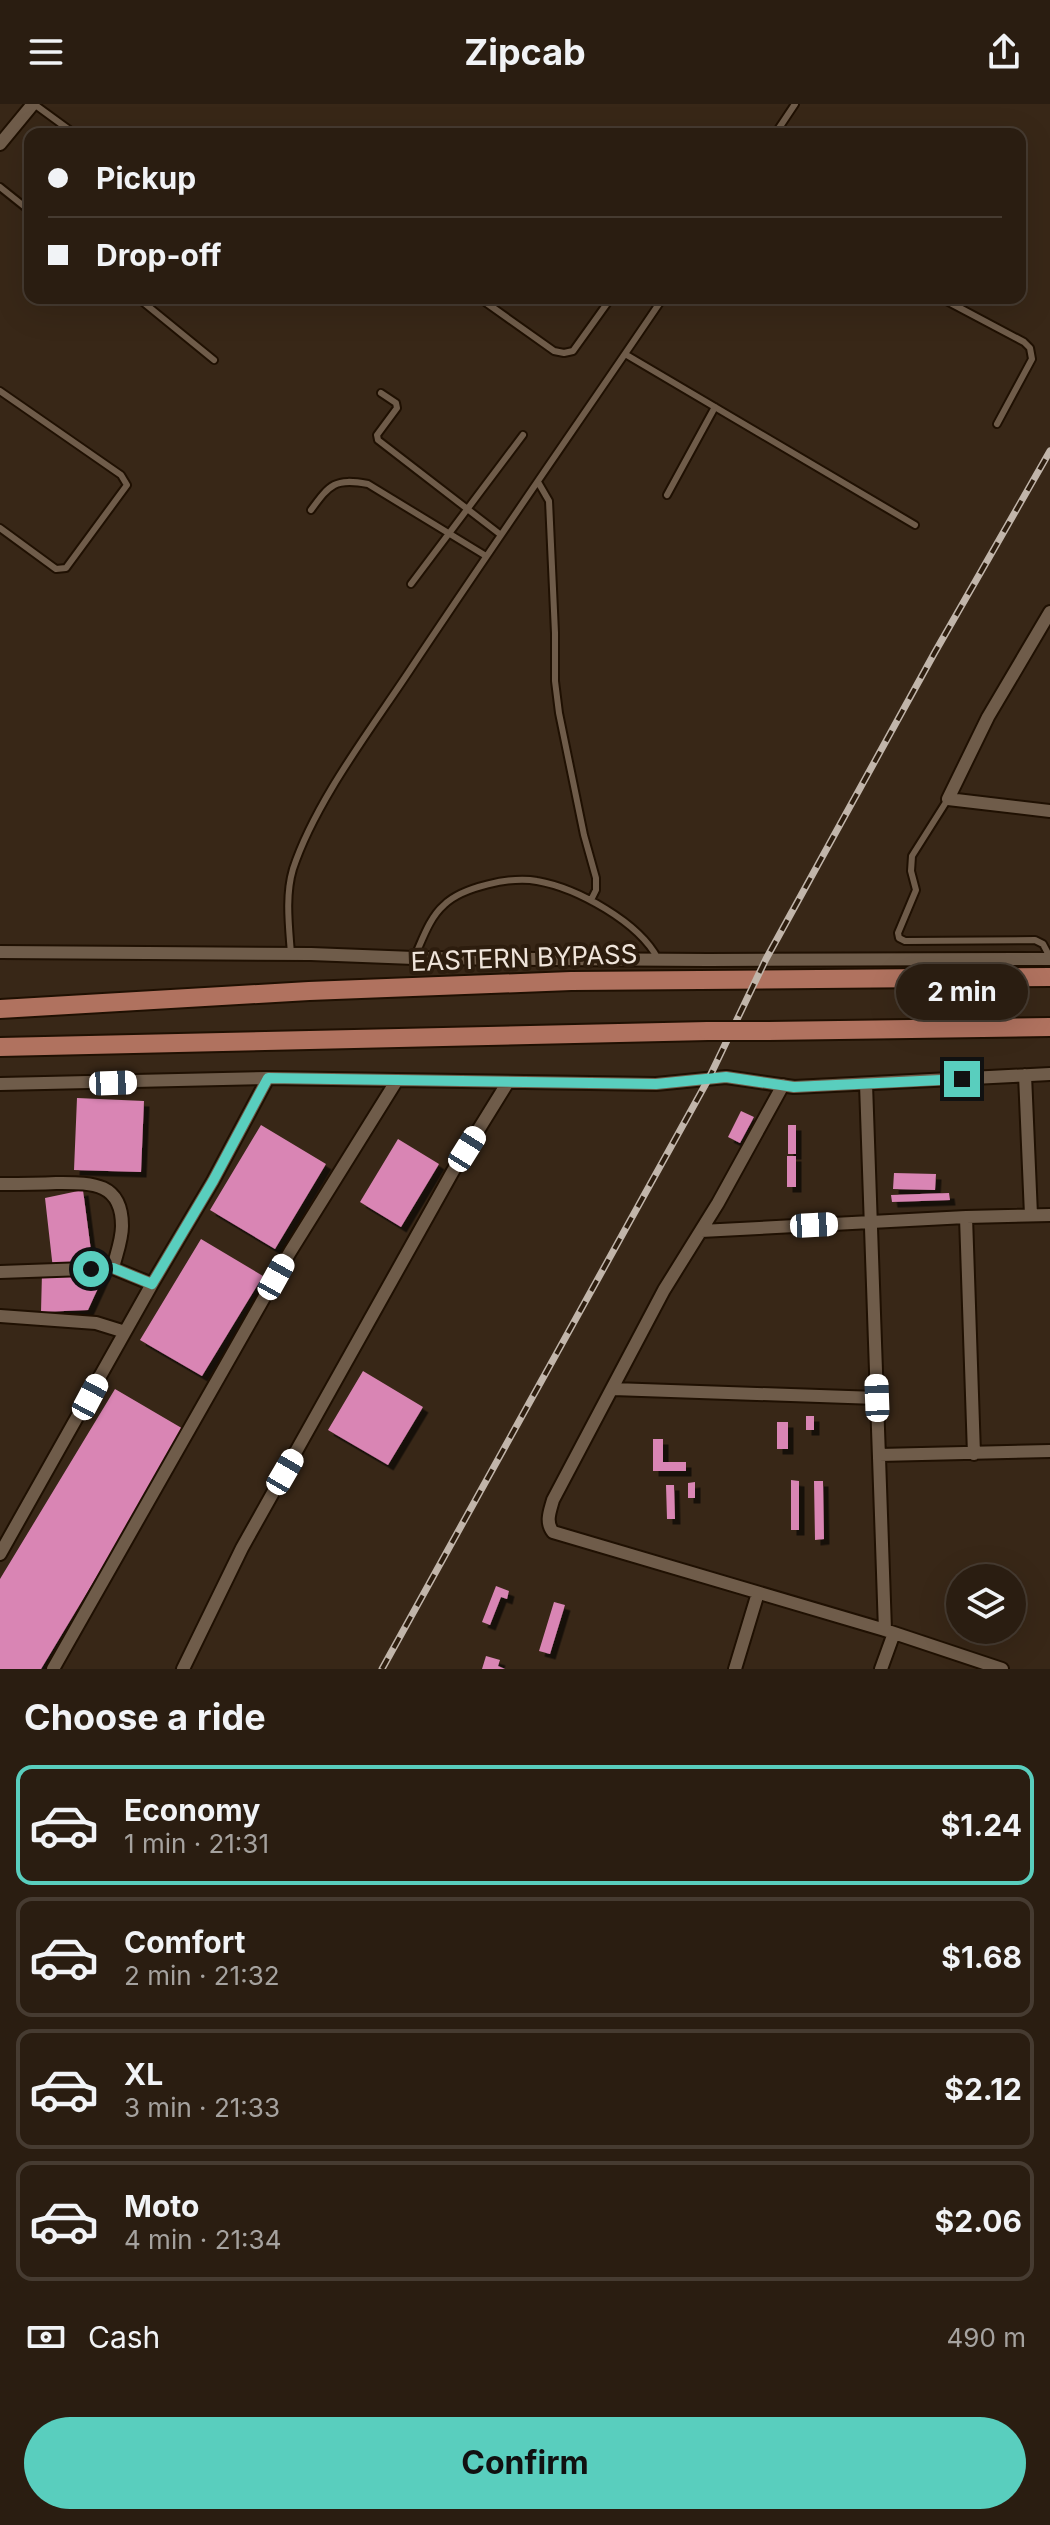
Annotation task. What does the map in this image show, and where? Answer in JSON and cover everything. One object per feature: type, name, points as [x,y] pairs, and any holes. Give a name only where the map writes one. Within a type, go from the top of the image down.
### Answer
[{"type":"main road","name":"EASTERN BYPASS","points":[[0,1009],[309,991],[571,981],[1050,977]]},
{"type":"main road","points":[[0,1047],[708,1031],[1050,1027]]},
{"type":"street","points":[[0,144],[33,104]]},
{"type":"street","points":[[1050,612],[988,717],[948,799],[1050,811]]},
{"type":"street","points":[[0,952],[414,958],[1050,958]]},
{"type":"street","points":[[0,1084],[268,1078],[656,1084],[726,1077],[783,1085],[866,1084],[1050,1074]]},
{"type":"street","points":[[1025,1075],[1031,1215]]},
{"type":"street","points":[[0,1554],[213,1181],[268,1078]]},
{"type":"street","points":[[53,1669],[290,1252],[397,1080]]},
{"type":"street","points":[[183,1669],[242,1548],[453,1171],[508,1082]]},
{"type":"street","points":[[866,1084],[879,1455],[890,1631],[881,1669]]},
{"type":"street","points":[[783,1085],[664,1290],[553,1500],[550,1528],[553,1532],[890,1631],[1002,1669]]},
{"type":"street","points":[[0,1184],[90,1183],[104,1188],[114,1197],[120,1209],[122,1228],[113,1268]]},
{"type":"street","points":[[701,1231],[1050,1215]]},
{"type":"street","points":[[966,1217],[974,1454]]},
{"type":"street","points":[[0,1272],[113,1268],[152,1284]]},
{"type":"street","points":[[0,1316],[96,1323],[125,1332]]},
{"type":"street","points":[[613,1389],[877,1398]]},
{"type":"street","points":[[879,1455],[1050,1451]]},
{"type":"street","points":[[735,1669],[758,1593]]},
{"type":"lane","points":[[33,104],[67,128]]},
{"type":"lane","points":[[779,128],[795,104]]},
{"type":"lane","points":[[0,187],[24,206]]},
{"type":"lane","points":[[145,304],[214,360]]},
{"type":"lane","points":[[488,304],[554,351],[564,353],[573,351],[607,304]]},
{"type":"lane","points":[[291,954],[289,896],[292,871],[336,782],[659,304]]},
{"type":"lane","points":[[952,304],[1030,348],[1032,359],[997,424]]},
{"type":"lane","points":[[625,354],[915,525]]},
{"type":"lane","points":[[0,391],[121,475],[127,485],[66,568],[56,569],[0,528]]},
{"type":"lane","points":[[381,393],[396,403],[397,408],[377,435],[378,440],[501,535]]},
{"type":"lane","points":[[667,495],[715,407]]},
{"type":"lane","points":[[411,584],[523,435]]},
{"type":"lane","points":[[311,510],[333,485],[349,481],[368,484],[486,556]]},
{"type":"lane","points":[[538,482],[549,501],[555,681],[559,713],[596,878],[596,890],[591,900]]},
{"type":"lane","points":[[948,799],[912,856],[911,871],[916,890],[898,933],[899,938],[905,941],[1035,940],[1043,944],[1050,958]]},
{"type":"lane","points":[[414,958],[431,921],[444,905],[470,890],[514,880],[535,880],[591,900],[638,933],[658,959]]},
{"type":"building","points":[[77,1098],[144,1101],[141,1172],[74,1170]]},
{"type":"building","points":[[741,1111],[754,1117],[740,1143],[728,1137]]},
{"type":"building","points":[[261,1125],[326,1164],[275,1249],[210,1210]]},
{"type":"building","points":[[788,1125],[796,1125],[796,1154],[788,1154]]},
{"type":"building","points":[[398,1139],[439,1164],[401,1227],[360,1202]]},
{"type":"building","points":[[787,1156],[796,1156],[796,1187],[787,1187]]},
{"type":"building","points":[[894,1173],[936,1174],[935,1190],[893,1189]]},
{"type":"building","points":[[83,1190],[93,1266],[53,1269],[45,1198]]},
{"type":"building","points":[[949,1193],[950,1200],[892,1202],[891,1195]]},
{"type":"building","points":[[201,1239],[263,1276],[202,1376],[140,1340]]},
{"type":"building","points":[[42,1273],[105,1273],[88,1310],[41,1312]]},
{"type":"building","points":[[363,1371],[423,1407],[388,1465],[328,1430]]},
{"type":"building","points":[[115,1389],[185,1430],[41,1669],[0,1669],[0,1579]]},
{"type":"building","points":[[806,1416],[814,1416],[814,1430],[806,1430]]},
{"type":"building","points":[[777,1422],[788,1422],[788,1449],[777,1449]]},
{"type":"building","points":[[653,1439],[663,1439],[663,1462],[686,1462],[686,1471],[653,1471]]},
{"type":"building","points":[[791,1480],[799,1481],[799,1530],[791,1530]]},
{"type":"building","points":[[814,1481],[823,1481],[824,1539],[815,1540]]},
{"type":"building","points":[[695,1482],[695,1498],[688,1498],[688,1483]]},
{"type":"building","points":[[666,1485],[674,1485],[675,1519],[667,1519]]},
{"type":"building","points":[[496,1586],[509,1591],[507,1599],[501,1597],[490,1625],[482,1622]]},
{"type":"building","points":[[554,1602],[565,1605],[550,1654],[539,1651]]},
{"type":"building","points":[[486,1656],[500,1660],[498,1666],[505,1669],[482,1669]]},
{"type":"railway","points":[[382,1669],[709,1078],[766,959],[1050,451]]},
{"type":"route","points":[[91,1269],[113,1268],[152,1284],[213,1181],[268,1078],[656,1084],[738,1077],[794,1087],[962,1079]]}]
